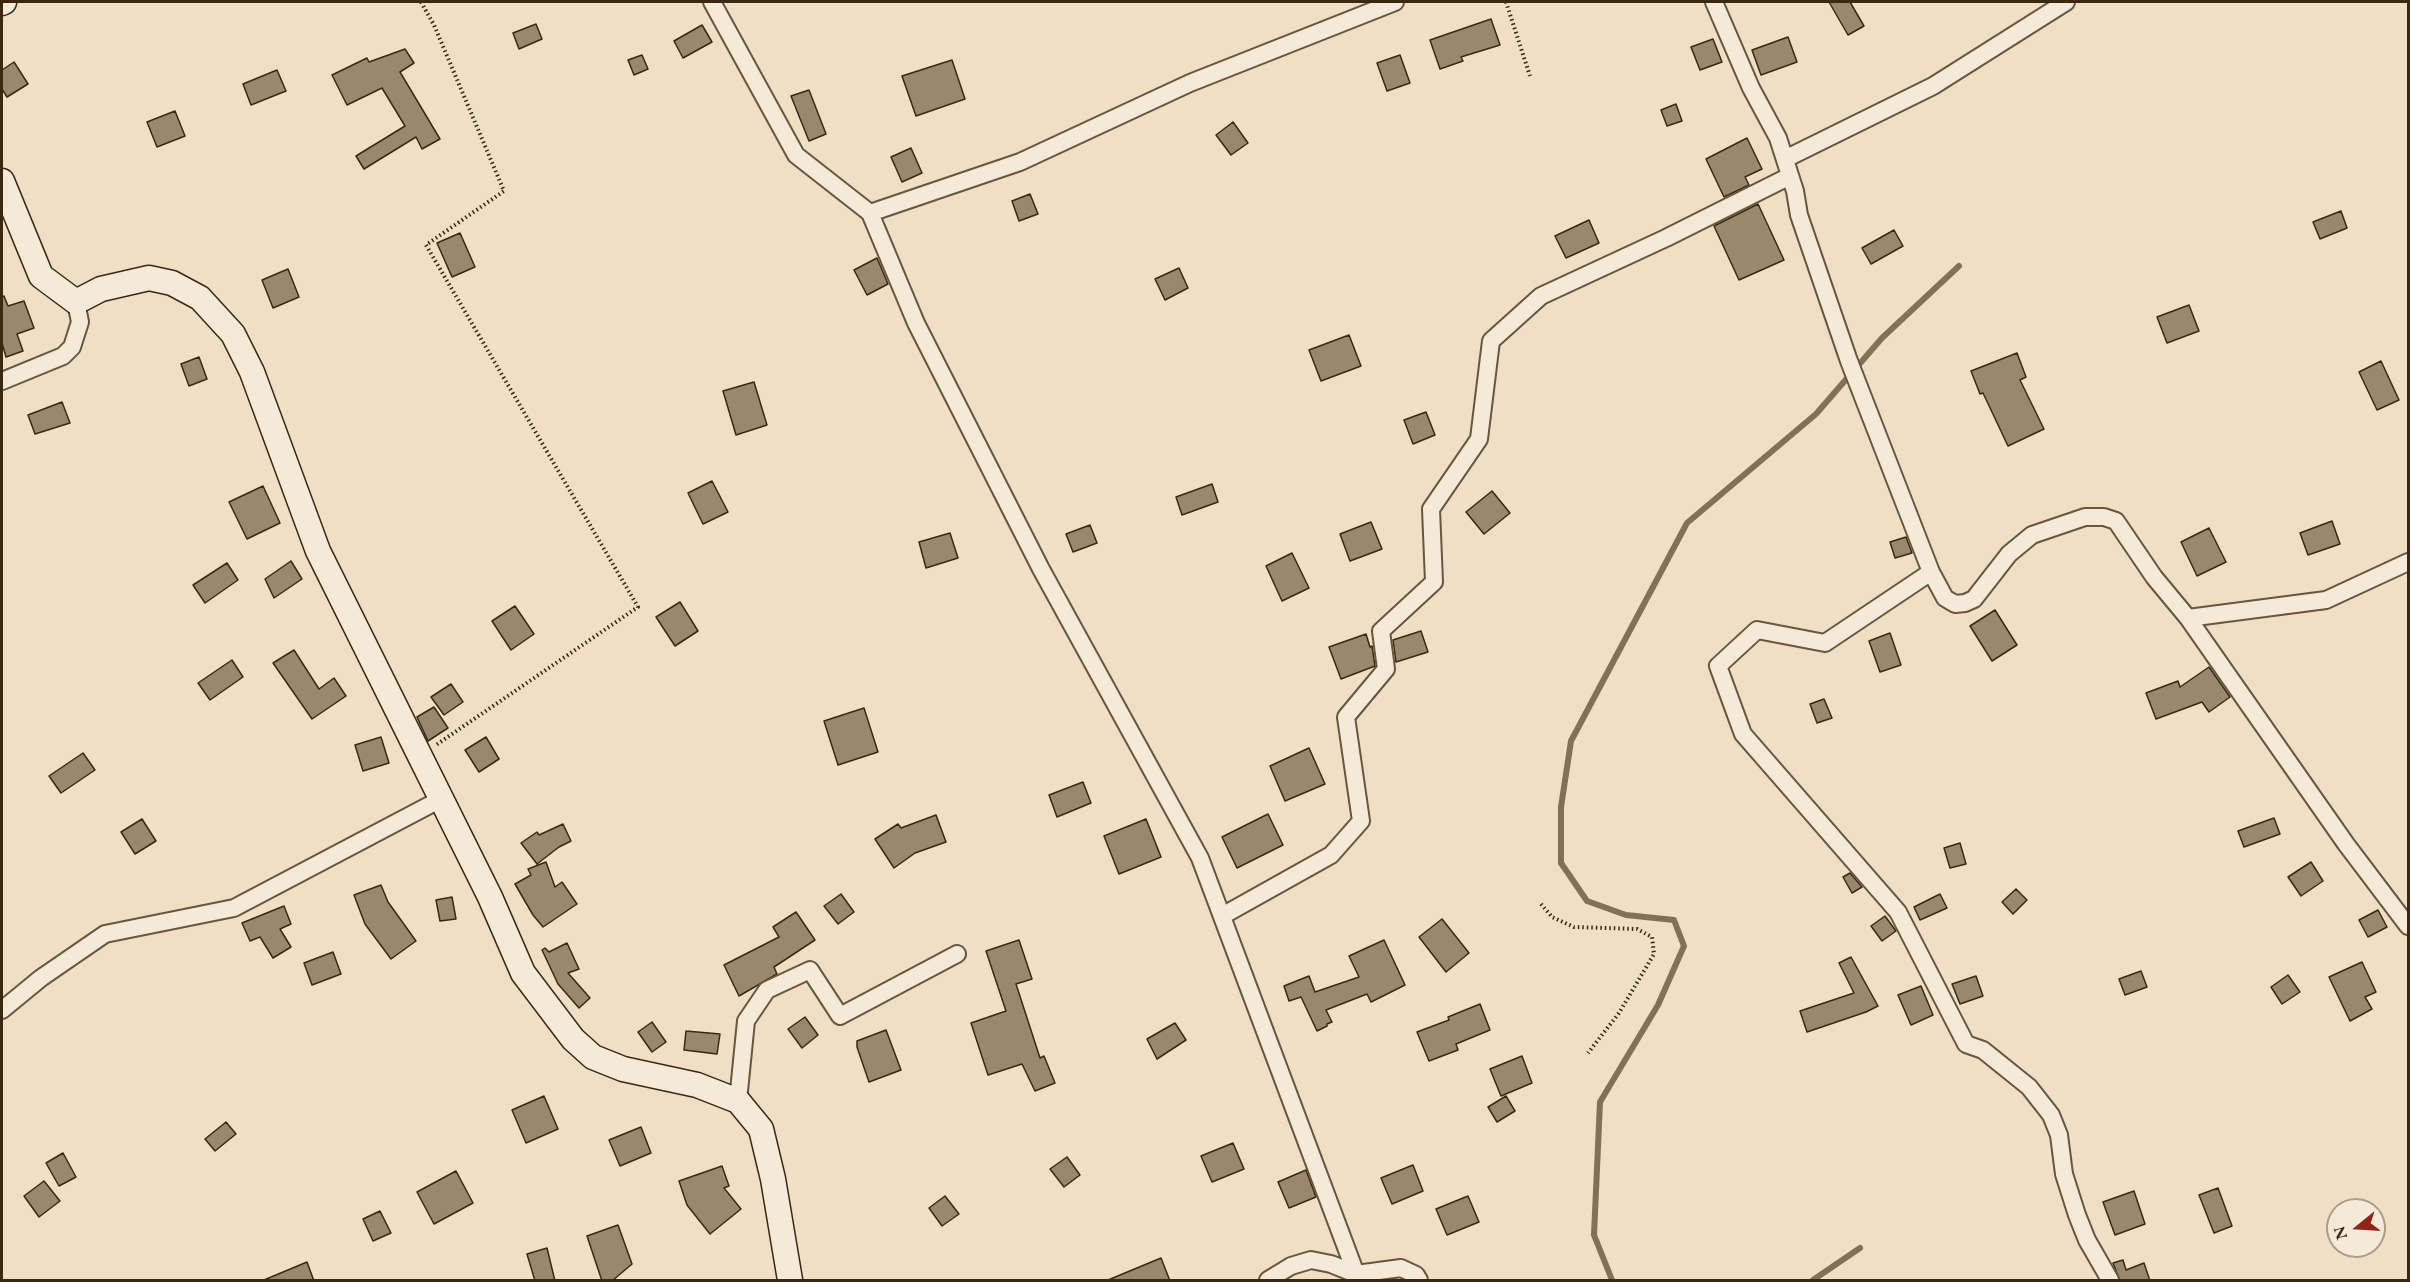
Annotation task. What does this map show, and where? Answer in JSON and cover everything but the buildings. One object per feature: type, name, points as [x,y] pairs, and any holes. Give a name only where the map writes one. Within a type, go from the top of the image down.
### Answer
[{"type":"street","points":[[712,2],[796,154],[870,213],[916,323],[1041,569],[1200,858],[1356,1274]]},
{"type":"street","points":[[870,213],[1020,162],[1190,83],[1395,2]]},
{"type":"street","points":[[1714,2],[1752,88],[1778,138],[1799,215],[1849,361],[1931,572],[1945,598],[1954,604],[1974,599],[2009,554],[2032,535],[2085,517],[2104,517],[2116,521],[2154,577],[2188,618],[2346,844],[2409,926]]},
{"type":"street","points":[[1785,159],[1933,86],[2066,2]]},
{"type":"street","points":[[1222,916],[1331,855],[1361,821],[1346,717],[1386,669],[1381,631],[1434,582],[1431,509],[1479,439],[1491,341],[1541,296],[1666,238],[1790,176]]},
{"type":"street","points":[[2,181],[41,276],[76,302],[80,322],[72,347],[63,356],[2,381]]},
{"type":"street","points":[[76,302],[101,289],[149,278],[172,283],[200,298],[233,334],[252,372],[318,551],[490,897],[523,973],[573,1039],[594,1057],[623,1069],[697,1085],[738,1101],[761,1129],[773,1179],[790,1281]]},
{"type":"street","points":[[2188,618],[2326,600],[2409,562]]},
{"type":"street","points":[[1931,572],[1825,643],[1757,630],[1718,666],[1743,734],[1898,912],[1966,1044],[1983,1050],[2029,1087],[2050,1115],[2059,1135],[2064,1174],[2087,1240],[2110,1281]]},
{"type":"street","points":[[2,1010],[41,978],[105,934],[234,908],[441,799]]},
{"type":"street","points":[[738,1101],[746,1021],[767,990],[810,970],[840,1016],[957,954]]},
{"type":"street","points":[[1268,1281],[1291,1266],[1311,1260],[1331,1264],[1356,1274],[1401,1268],[1416,1275],[1419,1281]]},
{"type":"path","points":[[420,755],[638,607],[426,245],[504,191],[434,25],[421,2]]},
{"type":"path","points":[[1506,2],[1530,76]]},
{"type":"path","points":[[1541,904],[1552,917],[1574,927],[1637,929],[1652,937],[1654,954],[1619,1013],[1588,1053]]},
{"type":"waterway","points":[[1612,1280],[1594,1235],[1600,1102],[1658,1005],[1684,946],[1674,920],[1626,915],[1587,901],[1561,863],[1561,807],[1571,741],[1687,523],[1816,414],[1882,338],[1959,266]]},
{"type":"waterway","points":[[1813,1280],[1860,1248]]}]
